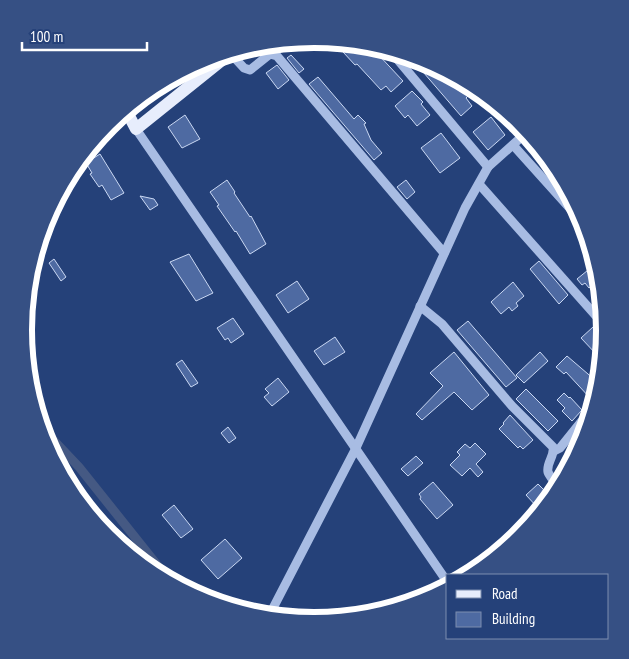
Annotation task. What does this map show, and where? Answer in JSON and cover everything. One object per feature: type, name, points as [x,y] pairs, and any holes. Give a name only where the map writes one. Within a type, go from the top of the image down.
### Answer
[{"type":"main road","points":[[129,117],[136,129],[215,66]]},
{"type":"street","points":[[236,59],[244,68],[250,70],[270,54],[278,56],[444,253]]},
{"type":"street","points":[[398,60],[488,167]]},
{"type":"street","points":[[136,129],[445,579]]},
{"type":"street","points":[[273,608],[356,448],[465,208],[488,167],[521,138]]},
{"type":"street","points":[[513,145],[567,205]]},
{"type":"street","points":[[479,184],[596,317]]},
{"type":"street","points":[[420,306],[442,324],[512,406],[553,447],[554,451]]},
{"type":"street","points":[[553,480],[548,472],[554,451],[560,448],[581,421]]},
{"type":"building","points":[[346,49],[379,55],[403,81],[391,92],[386,86],[381,90],[343,52]]},
{"type":"building","points":[[291,55],[304,69],[299,73],[287,58]]},
{"type":"building","points":[[277,65],[289,80],[278,89],[266,73]]},
{"type":"building","points":[[420,68],[456,85],[468,96],[466,98],[472,106],[461,116]]},
{"type":"building","points":[[318,77],[354,119],[358,115],[366,123],[364,124],[371,140],[382,153],[374,160],[309,84]]},
{"type":"building","points":[[412,91],[423,102],[421,104],[430,115],[417,126],[408,115],[405,118],[395,106]]},
{"type":"building","points":[[185,115],[200,139],[182,148],[168,127]]},
{"type":"building","points":[[491,117],[505,135],[488,150],[473,132]]},
{"type":"building","points":[[441,133],[460,158],[440,173],[421,148]]},
{"type":"building","points":[[100,154],[124,193],[111,200],[102,185],[99,187],[90,174],[92,173],[87,164]]},
{"type":"building","points":[[227,180],[251,216],[266,244],[250,254],[217,206],[219,205],[210,192]]},
{"type":"building","points":[[406,180],[415,192],[407,199],[397,187]]},
{"type":"building","points":[[140,196],[154,199],[158,205],[150,210]]},
{"type":"building","points":[[189,254],[213,293],[196,301],[170,262]]},
{"type":"building","points":[[54,259],[66,277],[61,281],[49,263]]},
{"type":"building","points":[[539,261],[568,295],[559,304],[530,269]]},
{"type":"building","points":[[590,269],[593,285],[589,288],[585,283],[582,285],[577,279]]},
{"type":"building","points":[[297,281],[309,299],[288,313],[276,295]]},
{"type":"building","points":[[513,282],[524,296],[516,303],[518,306],[512,311],[509,307],[501,314],[491,302]]},
{"type":"building","points":[[233,318],[244,334],[231,343],[228,338],[225,340],[217,328]]},
{"type":"building","points":[[468,321],[517,378],[506,387],[457,330]]},
{"type":"building","points":[[593,327],[596,331],[595,353],[581,338]]},
{"type":"building","points":[[335,337],[345,352],[324,365],[314,351]]},
{"type":"building","points":[[454,352],[489,395],[472,410],[454,392],[422,420],[416,414],[443,386],[430,373]]},
{"type":"building","points":[[540,352],[548,361],[524,383],[516,375]]},
{"type":"building","points":[[567,356],[592,378],[588,396],[566,372],[564,374],[556,367]]},
{"type":"building","points":[[182,360],[198,383],[191,387],[176,364]]},
{"type":"building","points":[[278,378],[289,392],[272,406],[264,397],[269,393],[265,389]]},
{"type":"building","points":[[526,389],[558,421],[548,431],[516,399]]},
{"type":"building","points":[[564,393],[582,410],[572,421],[562,411],[565,408],[557,400]]},
{"type":"building","points":[[510,415],[533,440],[523,449],[520,446],[518,448],[499,429]]},
{"type":"building","points":[[228,427],[236,438],[229,443],[221,433]]},
{"type":"building","points":[[475,443],[486,454],[476,464],[483,472],[478,477],[470,468],[462,476],[450,465],[460,455],[457,452],[465,444],[470,448]]},
{"type":"building","points":[[416,456],[423,463],[408,476],[401,469]]},
{"type":"building","points":[[433,482],[453,505],[437,519],[420,499],[419,494]]},
{"type":"building","points":[[538,484],[545,491],[535,505],[526,495]]},
{"type":"building","points":[[174,505],[193,529],[181,538],[162,515]]},
{"type":"building","points":[[225,539],[242,558],[218,579],[201,560]]},
{"type":"waterway","points":[[57,444],[79,467],[154,561]]}]
